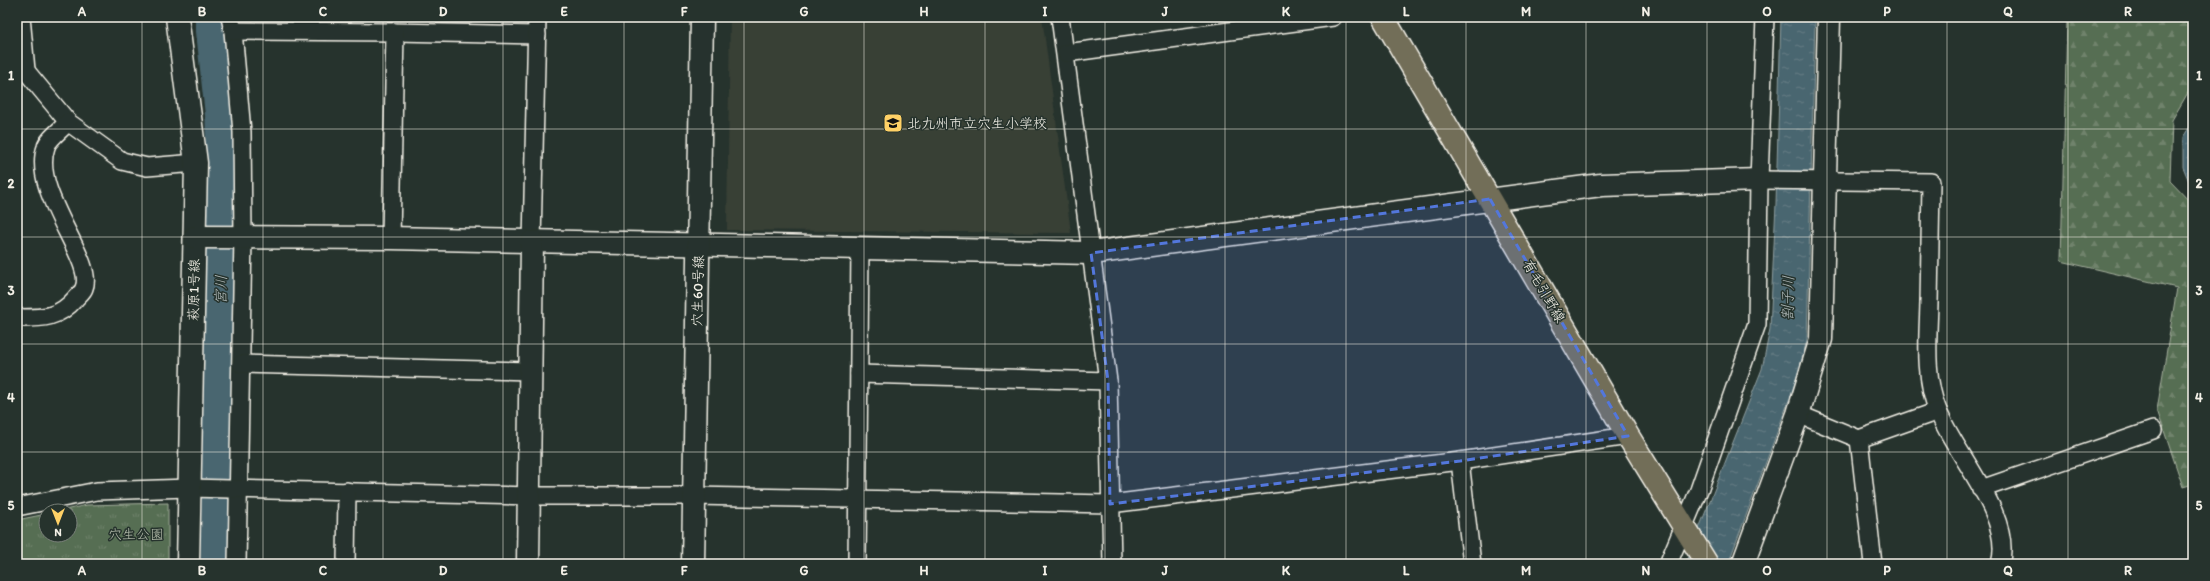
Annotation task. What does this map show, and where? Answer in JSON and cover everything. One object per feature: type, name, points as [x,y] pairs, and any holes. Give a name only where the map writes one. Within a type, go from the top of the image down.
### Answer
[{"type":"main road","name":"有毛引野線","points":[[1384,17],[1628,436],[1707,564]]},
{"type":"street","points":[[21,17],[22,65],[68,122],[122,161],[147,167],[196,164]]},
{"type":"street","name":"萩原1号線","points":[[177,17],[196,164],[199,236],[194,489],[188,564]]},
{"type":"street","points":[[528,564],[532,242],[537,17]]},
{"type":"street","name":"穴生60号線","points":[[693,564],[702,17]]},
{"type":"street","points":[[1060,17],[1066,53],[1108,381],[1112,564]]},
{"type":"street","points":[[1066,53],[1332,17]]},
{"type":"street","points":[[1668,564],[1685,529],[1757,324],[1762,180],[1765,17]]},
{"type":"street","points":[[1743,564],[1798,414],[1821,339],[1819,181],[1829,17]]},
{"type":"street","points":[[237,564],[233,490],[241,364],[240,237],[242,132],[231,24],[395,32],[537,35]]},
{"type":"street","points":[[391,238],[395,32]]},
{"type":"street","points":[[17,318],[54,316],[69,306],[85,287],[85,270],[51,197],[43,168],[46,146],[68,122]]},
{"type":"street","points":[[199,236],[391,238],[1091,253],[1601,185],[1762,180],[1931,182],[1928,370],[1938,411],[1981,489],[2002,532],[2003,551],[2000,564]]},
{"type":"street","points":[[857,564],[860,248]]},
{"type":"street","points":[[241,364],[530,371]]},
{"type":"street","points":[[859,374],[1108,381]]},
{"type":"street","points":[[1798,414],[1859,439],[1938,411]]},
{"type":"street","points":[[1981,489],[2153,430]]},
{"type":"street","points":[[17,507],[97,491],[194,489],[530,496],[694,496],[1110,504],[1460,461],[1628,436]]},
{"type":"street","points":[[1859,439],[1873,564]]},
{"type":"street","points":[[1460,461],[1472,564]]},
{"type":"street","points":[[346,564],[347,491]]},
{"type":"highlighted area","points":[[1490,199],[1628,436],[1460,461],[1110,504],[1108,381],[1091,253]]},
{"type":"shaded area","name":"北九州市立穴生小学校","points":[[730,17],[1042,17],[1071,233],[727,230]]},
{"type":"green space","points":[[2067,17],[2193,17],[2193,84],[2172,120],[2170,181],[2193,205],[2193,484],[2183,487],[2157,410],[2177,288],[2061,261]]},
{"type":"green space","name":"穴生公園","points":[[168,503],[168,564],[17,564],[17,520],[38,516],[38,543],[78,543],[78,507],[87,505]]},
{"type":"water","name":"割子川","points":[[1781,17],[1815,17],[1807,340],[1795,384],[1728,564],[1685,564],[1762,369],[1770,329],[1776,204]]},
{"type":"water","points":[[2193,122],[2193,191],[2183,167],[2183,137]]},
{"type":"waterway","name":"宮川","points":[[210,17],[221,119],[222,217],[216,564]]},
{"type":"place","name":"北九州市立穴生小学校","points":[[893,123]]}]
